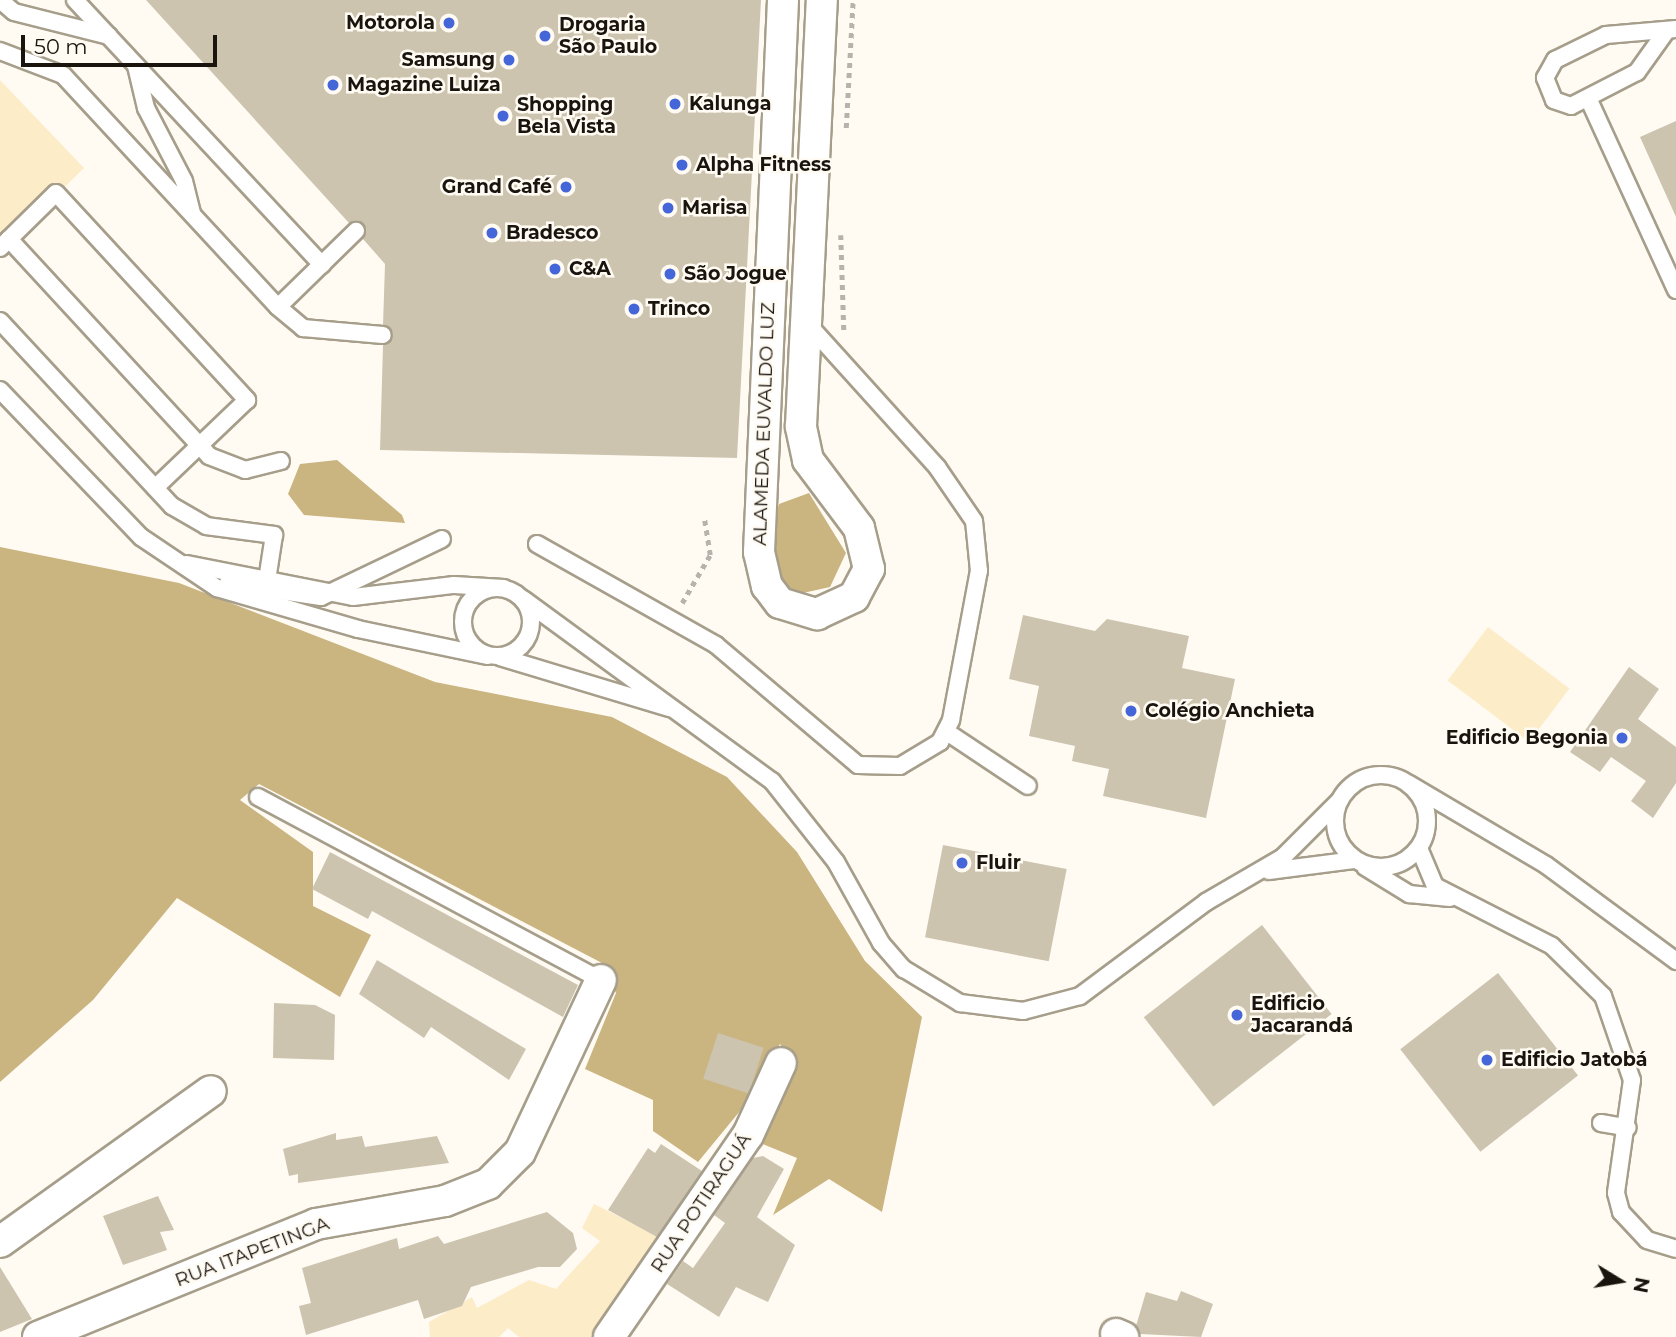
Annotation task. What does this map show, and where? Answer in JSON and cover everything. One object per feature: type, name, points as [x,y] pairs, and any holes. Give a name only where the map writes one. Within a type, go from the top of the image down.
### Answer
[{"type":"street","name":"ALAMEDA EUVALDO LUZ","points":[[783,0],[759,552],[767,586],[780,603],[817,614],[854,597],[869,561],[859,528],[808,460],[801,426],[822,0]]},
{"type":"street","name":"RUA ITAPETINGA","points":[[38,1337],[316,1224],[445,1200],[488,1184],[520,1152],[601,980]]},
{"type":"street","name":"RUA POTIRAGUÁ","points":[[609,1337],[748,1135],[781,1063]]},
{"type":"street","points":[[0,1242],[211,1091]]},
{"type":"lane","points":[[0,0],[14,12],[109,36]]},
{"type":"lane","points":[[75,0],[322,265]]},
{"type":"lane","points":[[1672,30],[1637,72],[1588,100],[1571,106],[1554,100],[1545,78],[1555,60],[1606,35],[1672,30]]},
{"type":"lane","points":[[0,51],[63,75],[278,307],[303,328],[383,335]]},
{"type":"lane","points":[[136,65],[146,107],[184,181],[192,213]]},
{"type":"lane","points":[[1588,100],[1676,290]]},
{"type":"lane","points":[[155,488],[199,446],[247,400],[56,193],[5,244],[199,446],[220,463],[245,470],[281,461]]},
{"type":"lane","points":[[278,307],[356,231]]},
{"type":"lane","points":[[0,321],[155,488],[206,526],[274,535],[267,580]]},
{"type":"lane","points":[[537,544],[673,616],[751,671],[858,765],[900,766],[947,732],[979,571],[974,521],[937,467],[807,324]]},
{"type":"lane","points":[[0,390],[141,537],[199,577],[250,600],[493,656],[685,713]]},
{"type":"lane","points":[[199,577],[295,598],[332,593],[442,539]]},
{"type":"lane","points":[[178,563],[332,593],[373,596],[454,585],[504,588],[685,713],[772,780],[809,822],[881,943],[904,969],[960,1003],[1023,1011],[1080,996],[1206,902],[1259,873],[1362,779],[1394,777],[1546,865],[1676,961]]},
{"type":"lane","points":[[493,656],[465,635],[464,614],[483,590],[504,588]]},
{"type":"lane","points":[[493,656],[529,636],[523,599]]},
{"type":"lane","points":[[947,732],[1028,786]]},
{"type":"lane","points":[[1409,784],[1427,814],[1419,848],[1427,877],[1453,899],[1552,946],[1603,996],[1627,1049],[1632,1080],[1628,1128],[1616,1193],[1621,1212],[1647,1240],[1676,1249]]},
{"type":"lane","points":[[258,797],[601,980]]},
{"type":"lane","points":[[1339,801],[1336,829],[1358,861],[1409,894],[1453,899]]},
{"type":"lane","points":[[1259,873],[1358,861],[1385,867],[1419,848]]},
{"type":"lane","points":[[1601,1123],[1628,1128]]},
{"type":"path","points":[[846,132],[853,0]]},
{"type":"path","points":[[841,224],[838,301],[848,342]]},
{"type":"path","points":[[673,616],[710,555],[705,518]]},
{"type":"shaded area","points":[[0,80],[84,168],[0,250]]},
{"type":"shaded area","points":[[337,460],[402,515],[405,523],[304,515],[288,494],[300,464]]},
{"type":"shaded area","points":[[809,493],[846,553],[830,587],[785,597],[768,541],[779,504]]},
{"type":"shaded area","points":[[0,547],[179,583],[435,682],[612,717],[727,777],[797,852],[865,961],[922,1017],[882,1212],[829,1179],[773,1215],[797,1158],[760,1143],[795,1064],[780,1044],[740,1111],[698,1162],[653,1131],[653,1100],[585,1069],[616,993],[602,963],[259,784],[240,800],[313,852],[313,906],[371,935],[340,997],[177,898],[93,1000],[0,1082]]},
{"type":"shaded area","points":[[1488,627],[1569,688],[1529,742],[1448,681]]},
{"type":"shaded area","points":[[594,1204],[666,1240],[593,1337],[519,1337],[508,1328],[499,1337],[430,1337],[429,1322],[472,1297],[477,1308],[529,1280],[556,1289],[600,1241],[582,1228]]},
{"type":"building","name":"Shopping Bela Vista","points":[[146,0],[761,0],[737,458],[380,450],[383,345],[393,335],[383,325],[385,264],[363,239],[364,224],[349,223]]},
{"type":"building","points":[[1676,121],[1676,217],[1640,137]]},
{"type":"building","name":"Colégio Anchieta","points":[[1023,615],[1095,631],[1107,619],[1189,636],[1182,668],[1235,679],[1206,818],[1103,796],[1109,769],[1072,761],[1075,746],[1029,736],[1039,686],[1009,679]]},
{"type":"building","name":"Edificio Begonia","points":[[1629,667],[1659,689],[1638,719],[1676,747],[1676,783],[1653,818],[1631,801],[1646,781],[1611,757],[1600,772],[1570,752]]},
{"type":"building","points":[[943,845],[1067,869],[1049,961],[925,937]]},
{"type":"building","points":[[330,852],[578,985],[563,1017],[372,911],[368,919],[312,889]]},
{"type":"building","name":"Edificio Jacarandá","points":[[1262,925],[1332,1014],[1213,1106],[1144,1017]]},
{"type":"building","points":[[377,960],[526,1049],[509,1080],[431,1027],[424,1038],[359,994]]},
{"type":"building","name":"Edificio Jatobá","points":[[1498,973],[1578,1075],[1480,1152],[1400,1049]]},
{"type":"building","points":[[274,1003],[315,1005],[335,1015],[334,1060],[273,1058]]},
{"type":"building","points":[[718,1033],[764,1048],[749,1093],[703,1079]]},
{"type":"building","points":[[336,1133],[336,1140],[362,1136],[365,1147],[437,1136],[449,1163],[298,1183],[298,1174],[289,1176],[283,1149]]},
{"type":"building","points":[[661,1144],[702,1171],[657,1237],[608,1210],[648,1148],[655,1153]]},
{"type":"building","points":[[763,1156],[784,1169],[757,1217],[795,1245],[768,1302],[736,1287],[719,1317],[667,1284],[683,1261],[693,1268],[725,1223],[714,1215],[753,1158]]},
{"type":"building","points":[[158,1196],[174,1230],[160,1232],[167,1250],[123,1265],[103,1216]]},
{"type":"building","points":[[547,1212],[573,1233],[577,1249],[560,1267],[538,1267],[471,1287],[462,1306],[424,1319],[418,1300],[306,1335],[299,1306],[311,1303],[302,1268],[397,1238],[399,1249],[438,1236],[444,1244]]},
{"type":"building","points":[[0,1267],[32,1319],[0,1332]]},
{"type":"building","points":[[1181,1291],[1213,1304],[1201,1337],[1140,1334],[1136,1326],[1146,1292],[1177,1301]]},
{"type":"place","name":"Motorola","points":[[449,23]]},
{"type":"place","name":"Drogaria São Paulo","points":[[545,36]]},
{"type":"place","name":"Samsung","points":[[509,60]]},
{"type":"place","name":"Magazine Luiza","points":[[333,85]]},
{"type":"place","name":"Kalunga","points":[[675,104]]},
{"type":"place","name":"Shopping Bela Vista","points":[[503,116]]},
{"type":"place","name":"Alpha Fitness","points":[[682,165]]},
{"type":"place","name":"Grand Café","points":[[566,187]]},
{"type":"place","name":"Marisa","points":[[668,208]]},
{"type":"place","name":"Bradesco","points":[[492,233]]},
{"type":"place","name":"C&A","points":[[555,269]]},
{"type":"place","name":"São Jogue","points":[[670,274]]},
{"type":"place","name":"Trinco","points":[[634,309]]},
{"type":"place","name":"Colégio Anchieta","points":[[1131,711]]},
{"type":"place","name":"Edificio Begonia","points":[[1622,738]]},
{"type":"place","name":"Fluir","points":[[962,863]]},
{"type":"place","name":"Edificio Jacarandá","points":[[1237,1015]]},
{"type":"place","name":"Edificio Jatobá","points":[[1487,1060]]}]
